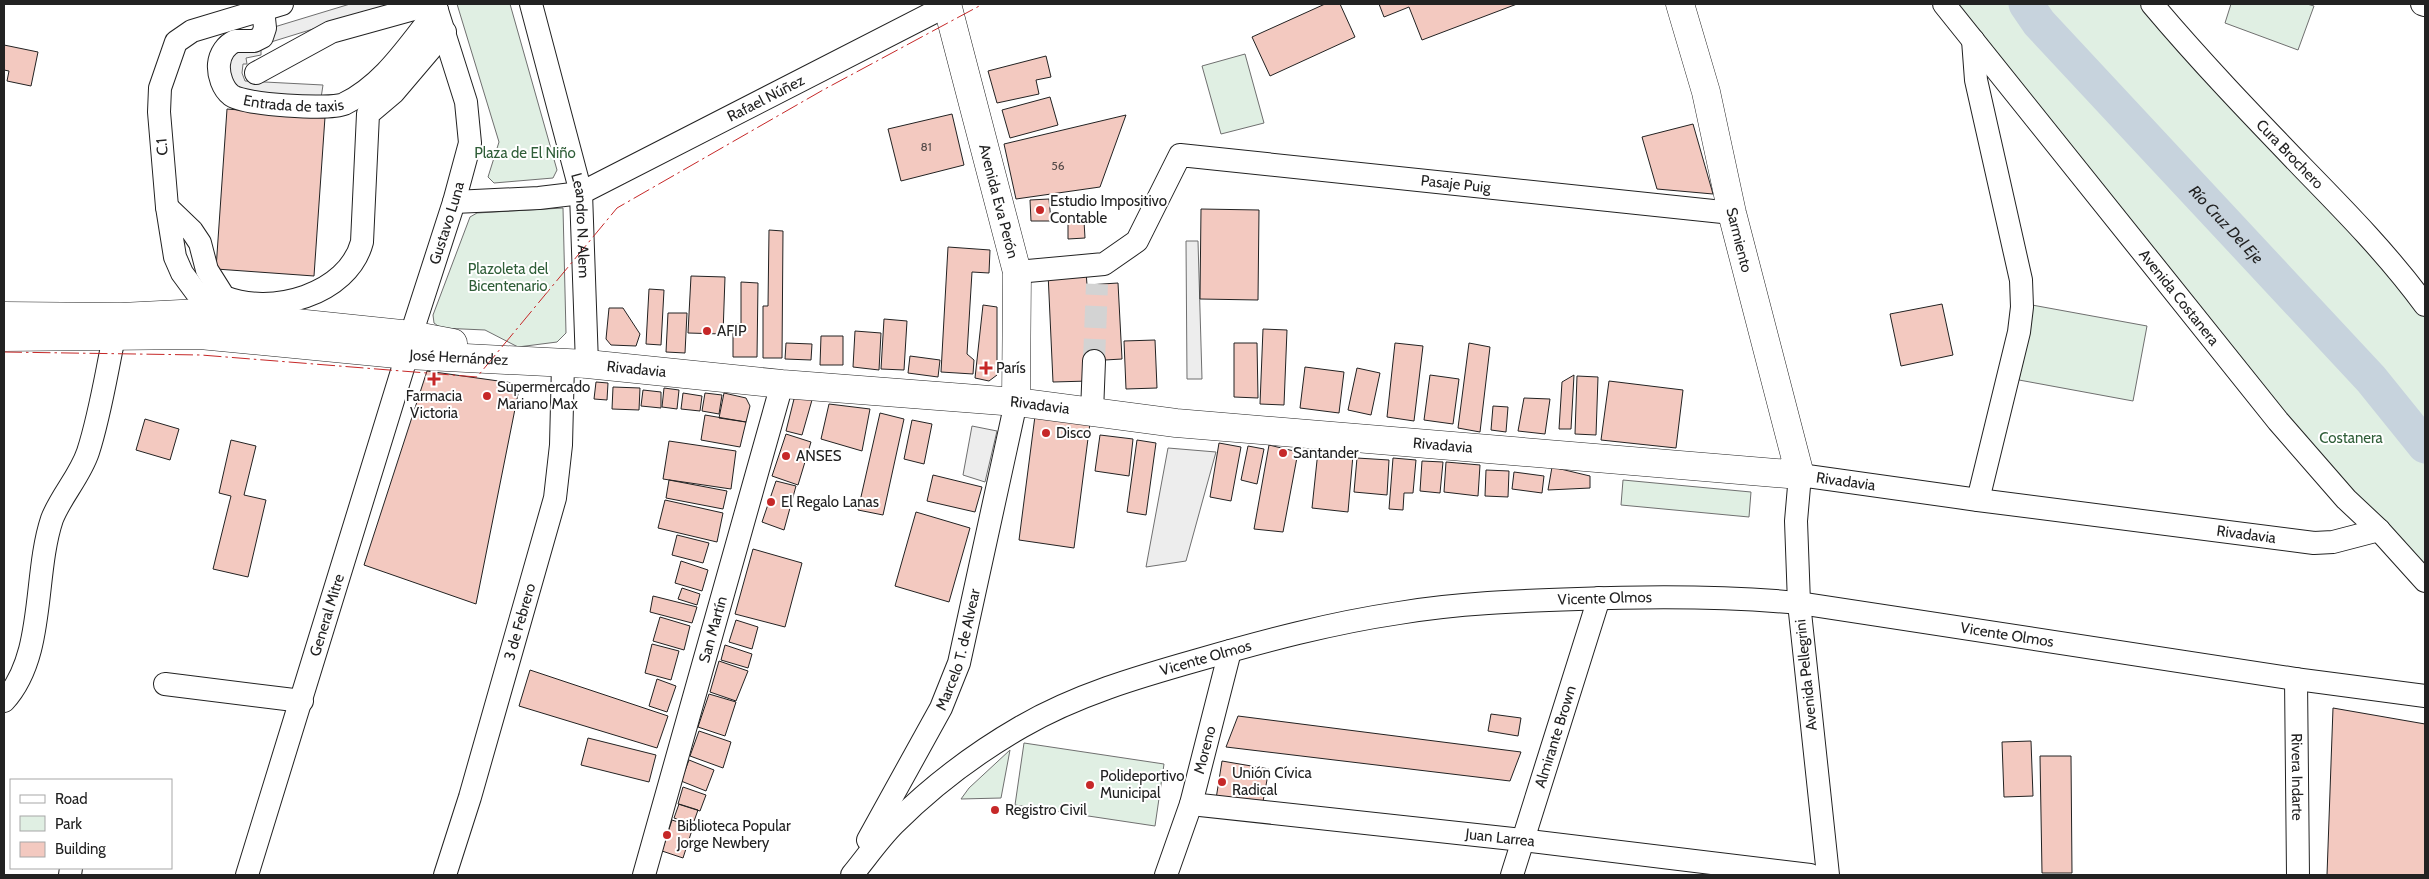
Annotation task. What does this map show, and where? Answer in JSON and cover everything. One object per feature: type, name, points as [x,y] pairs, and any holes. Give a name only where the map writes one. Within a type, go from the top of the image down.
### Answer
[{"type":"main road","name":"Avenida Eva Perón","points":[[948,4],[1017,272],[1016,402]]},
{"type":"main road","name":"Sarmiento","points":[[1680,4],[1706,92],[1732,213],[1800,475]]},
{"type":"main road","name":"José Hernández","points":[[4,316],[121,317],[250,312],[409,345]]},
{"type":"main road","name":"José Hernández","points":[[4,337],[200,335],[477,348],[502,360]]},
{"type":"main road","name":"Rivadavia","points":[[502,360],[575,364],[782,384],[1016,402],[1176,423],[1800,475]]},
{"type":"street","name":"Leandro N. Alem","points":[[531,4],[581,193],[575,364]]},
{"type":"street","name":"Rafael Núñez","points":[[581,193],[948,4]]},
{"type":"street","name":"Avenida Costanera","points":[[1944,4],[2278,421],[2346,499],[2379,530],[2425,581]]},
{"type":"street","name":"Cura Brochero","points":[[2152,4],[2197,57],[2402,273],[2425,306]]},
{"type":"street","points":[[256,73],[331,32],[435,6]]},
{"type":"street","name":"Entrada de taxis","points":[[273,7],[262,37],[254,41],[240,40],[230,43],[220,59],[219,75],[226,90],[230,95],[244,101],[325,108],[342,105],[371,88],[386,73],[435,6]]},
{"type":"street","name":"Gustavo Luna","points":[[409,345],[454,202],[470,143],[466,102],[445,32],[435,6]]},
{"type":"street","name":"C.1","points":[[273,7],[192,31],[176,42],[160,88],[159,112],[167,207],[175,257],[190,285],[204,298],[250,312],[299,298],[332,283],[349,270],[358,256],[362,242],[368,114],[394,92],[445,32]]},
{"type":"street","points":[[1973,40],[1976,80],[2021,280],[2022,307],[2019,332],[1978,500]]},
{"type":"street","name":"Pasaje Puig","points":[[1017,272],[1097,274],[1104,264],[1137,241],[1180,155],[1732,213]]},
{"type":"street","points":[[454,202],[539,198],[581,193]]},
{"type":"street","points":[[4,701],[16,688],[29,657],[45,546],[53,518],[88,452],[114,337]]},
{"type":"street","name":"General Mitre","points":[[247,875],[302,701],[409,345]]},
{"type":"street","points":[[1092,412],[1094,361]]},
{"type":"street","name":"3 de Febrero","points":[[446,875],[473,788],[555,498],[561,446],[575,364]]},
{"type":"street","name":"San Martín","points":[[644,875],[782,384]]},
{"type":"street","name":"Marcelo T. de Alvear","points":[[848,875],[941,708],[959,664],[1016,402]]},
{"type":"street","name":"Rivadavia","points":[[1800,475],[1978,500],[2314,542],[2352,539],[2379,530]]},
{"type":"street","name":"Avenida Pellegrini","points":[[1800,475],[1796,521],[1799,603],[1828,875]]},
{"type":"street","name":"Vicente Olmos","points":[[852,875],[893,825],[950,776],[1022,727],[1120,682],[1230,651],[1399,612],[1502,601],[1599,598],[1745,598],[1799,603],[2296,679],[2425,696]]},
{"type":"street","name":"Almirante Brown","points":[[1512,875],[1599,598]]},
{"type":"street","name":"Moreno","points":[[1166,875],[1191,804],[1230,651]]},
{"type":"street","name":"Rivera Indarte","points":[[2296,679],[2298,875]]},
{"type":"street","points":[[165,684],[302,701]]},
{"type":"street","name":"Juan Larrea","points":[[1191,804],[1522,840],[1810,875]]},
{"type":"green space","name":"Plaza de El Niño","points":[[457,4],[510,4],[557,170],[553,178],[494,183],[488,177],[499,142]]},
{"type":"green space","name":"Costanera","points":[[1944,4],[2152,4],[2425,305],[2425,446],[2371,379],[2134,126],[2425,455],[2425,581]]},
{"type":"green space","points":[[2231,4],[2307,4],[2314,6],[2298,50],[2225,23]]},
{"type":"green space","points":[[1245,54],[1264,123],[1221,134],[1202,66]]},
{"type":"green space","name":"Plazoleta del Bicentenario","points":[[563,208],[566,333],[557,342],[518,347],[485,330],[441,328],[434,323],[433,315],[470,217],[477,213]]},
{"type":"green space","points":[[2032,305],[2147,326],[2133,401],[2019,380]]},
{"type":"green space","points":[[1623,480],[1751,492],[1749,517],[1621,505]]},
{"type":"green space","name":"Polideportivo Municipal","points":[[1024,743],[1164,764],[1155,826],[1015,805]]},
{"type":"green space","points":[[1010,750],[1001,798],[961,799],[969,788]]},
{"type":"shaded area","points":[[350,4],[394,4],[271,42],[261,48],[261,55],[246,58],[247,64],[243,64],[242,73],[245,81],[323,85],[321,98],[242,93],[227,72],[232,53],[242,52],[271,28]]},
{"type":"shaded area","points":[[1186,241],[1198,241],[1202,379],[1187,379]]},
{"type":"shaded area","points":[[972,426],[997,431],[985,482],[963,475]]},
{"type":"shaded area","points":[[1168,448],[1216,452],[1186,561],[1146,567]]},
{"type":"building","points":[[1325,4],[1340,4],[1355,37],[1270,76],[1252,37]]},
{"type":"building","points":[[1379,4],[1517,4],[1422,40],[1409,7],[1384,17]]},
{"type":"building","points":[[4,45],[38,52],[31,86],[7,81],[9,71],[4,70]]},
{"type":"building","points":[[1046,56],[1051,77],[1036,80],[1039,94],[997,103],[988,71]]},
{"type":"building","points":[[1050,97],[1058,125],[1010,138],[1002,110]]},
{"type":"building","points":[[227,109],[325,117],[314,276],[216,269]]},
{"type":"building","points":[[952,114],[964,165],[901,181],[888,129]]},
{"type":"building","points":[[1126,115],[1100,187],[1016,199],[1004,144]]},
{"type":"building","points":[[1693,124],[1713,194],[1657,189],[1642,137]]},
{"type":"building","name":"Estudio Impositivo Contable","points":[[1049,199],[1051,221],[1031,221],[1030,200]]},
{"type":"building","points":[[1201,209],[1259,210],[1258,300],[1200,299]]},
{"type":"building","points":[[1068,221],[1084,221],[1085,238],[1068,239]]},
{"type":"building","points":[[769,230],[783,231],[782,358],[763,358],[763,306],[768,306]]},
{"type":"building","points":[[948,247],[990,250],[989,273],[972,272],[967,354],[974,360],[973,374],[941,372]]},
{"type":"building","points":[[1086,271],[1087,285],[1118,283],[1122,359],[1088,361],[1089,381],[1053,382],[1048,273]]},
{"type":"building","points":[[691,276],[725,277],[723,334],[688,333]]},
{"type":"building","points":[[741,282],[758,283],[757,357],[733,357],[733,324],[741,324]]},
{"type":"building","points":[[649,289],[664,290],[661,345],[646,344]]},
{"type":"building","points":[[1942,304],[1953,355],[1901,366],[1890,314]]},
{"type":"building","points":[[983,305],[997,307],[997,375],[989,381],[975,378]]},
{"type":"building","points":[[609,308],[623,308],[640,334],[636,346],[611,345],[606,339]]},
{"type":"building","points":[[668,313],[687,313],[685,353],[666,352]]},
{"type":"building","points":[[884,319],[907,321],[904,370],[881,369]]},
{"type":"building","points":[[1263,329],[1287,330],[1284,405],[1260,404]]},
{"type":"building","points":[[855,331],[881,333],[879,370],[853,367]]},
{"type":"building","points":[[821,336],[843,336],[843,365],[820,365]]},
{"type":"building","points":[[1155,340],[1157,388],[1126,389],[1124,341]]},
{"type":"building","points":[[786,343],[812,344],[811,360],[785,359]]},
{"type":"building","points":[[1234,343],[1257,343],[1258,398],[1234,397]]},
{"type":"building","points":[[1395,343],[1423,346],[1414,421],[1387,417]]},
{"type":"building","points":[[1469,343],[1490,347],[1480,432],[1458,428]]},
{"type":"building","points":[[910,356],[940,360],[938,377],[908,373]]},
{"type":"building","points":[[1305,367],[1344,372],[1339,413],[1300,408]]},
{"type":"building","points":[[1357,368],[1380,373],[1371,415],[1348,410]]},
{"type":"building","points":[[427,371],[520,384],[476,604],[364,565]]},
{"type":"building","points":[[1430,375],[1459,379],[1453,424],[1424,420]]},
{"type":"building","points":[[1574,375],[1571,429],[1559,429],[1562,382]]},
{"type":"building","points":[[1577,376],[1598,377],[1596,435],[1575,434]]},
{"type":"building","points":[[1609,381],[1683,390],[1676,448],[1601,440]]},
{"type":"building","points":[[596,382],[608,383],[607,400],[594,399]]},
{"type":"building","points":[[613,387],[640,388],[639,410],[612,409]]},
{"type":"building","points":[[664,388],[679,390],[677,409],[662,407]]},
{"type":"building","points":[[643,390],[661,392],[661,408],[641,406]]},
{"type":"building","points":[[683,393],[702,396],[700,411],[681,409]]},
{"type":"building","points":[[705,393],[722,395],[719,414],[702,411]]},
{"type":"building","points":[[724,393],[746,398],[750,406],[746,422],[719,418]]},
{"type":"building","points":[[795,395],[812,400],[802,435],[786,431]]},
{"type":"building","points":[[1524,398],[1550,399],[1545,434],[1518,431]]},
{"type":"building","points":[[829,404],[870,409],[862,451],[821,439]]},
{"type":"building","points":[[1493,406],[1508,407],[1506,432],[1491,430]]},
{"type":"building","points":[[880,413],[904,419],[883,515],[858,510]]},
{"type":"building","points":[[705,415],[746,422],[740,447],[701,440]]},
{"type":"building","points":[[1035,416],[1090,423],[1074,548],[1019,540]]},
{"type":"building","points":[[145,419],[179,429],[170,460],[136,450]]},
{"type":"building","points":[[912,420],[932,424],[924,464],[904,459]]},
{"type":"building","points":[[786,434],[811,442],[798,485],[772,476]]},
{"type":"building","points":[[1100,435],[1133,439],[1129,476],[1095,471]]},
{"type":"building","points":[[231,440],[256,446],[244,495],[266,500],[248,577],[213,569],[231,496],[219,493]]},
{"type":"building","points":[[1137,440],[1156,443],[1146,515],[1127,512]]},
{"type":"building","points":[[669,441],[736,451],[731,489],[663,479]]},
{"type":"building","points":[[1219,443],[1241,447],[1231,501],[1210,497]]},
{"type":"building","points":[[1269,445],[1298,452],[1283,532],[1254,529]]},
{"type":"building","points":[[1248,446],[1264,449],[1257,484],[1241,480]]},
{"type":"building","points":[[1318,451],[1353,455],[1348,512],[1312,508]]},
{"type":"building","points":[[1357,458],[1389,460],[1387,495],[1354,492]]},
{"type":"building","points":[[1393,458],[1416,460],[1413,493],[1404,493],[1403,510],[1389,509]]},
{"type":"building","points":[[1422,461],[1443,462],[1440,493],[1420,491]]},
{"type":"building","points":[[1446,462],[1480,465],[1478,496],[1444,492]]},
{"type":"building","points":[[1552,467],[1590,476],[1590,488],[1548,490]]},
{"type":"building","points":[[1486,470],[1509,471],[1508,497],[1485,496]]},
{"type":"building","points":[[1514,472],[1544,476],[1542,493],[1512,489]]},
{"type":"building","points":[[933,475],[982,487],[975,512],[927,501]]},
{"type":"building","points":[[669,480],[727,491],[723,509],[666,498]]},
{"type":"building","points":[[776,481],[796,486],[784,530],[762,522]]},
{"type":"building","points":[[665,500],[723,513],[717,542],[658,528]]},
{"type":"building","points":[[916,512],[970,528],[949,602],[895,586]]},
{"type":"building","points":[[677,535],[709,543],[703,563],[672,555]]},
{"type":"building","points":[[753,549],[802,563],[785,627],[735,614]]},
{"type":"building","points":[[681,561],[708,570],[702,591],[675,583]]},
{"type":"building","points":[[682,588],[700,594],[697,605],[678,599]]},
{"type":"building","points":[[653,596],[697,607],[692,623],[650,612]]},
{"type":"building","points":[[660,617],[690,626],[684,650],[653,641]]},
{"type":"building","points":[[736,620],[758,627],[752,649],[729,642]]},
{"type":"building","points":[[652,644],[679,651],[671,680],[645,673]]},
{"type":"building","points":[[725,645],[752,654],[748,668],[721,660]]},
{"type":"building","points":[[719,661],[748,671],[736,701],[710,692]]},
{"type":"building","points":[[530,670],[668,716],[657,748],[519,706]]},
{"type":"building","points":[[657,679],[676,686],[667,712],[649,706]]},
{"type":"building","points":[[709,694],[736,702],[725,736],[698,727]]},
{"type":"building","points":[[2333,708],[2425,724],[2425,875],[2327,875]]},
{"type":"building","points":[[1491,714],[1521,718],[1518,736],[1488,731]]},
{"type":"building","points":[[1238,716],[1521,752],[1510,781],[1226,747]]},
{"type":"building","points":[[699,731],[731,742],[723,768],[690,756]]},
{"type":"building","points":[[588,738],[656,755],[649,782],[581,765]]},
{"type":"building","points":[[2031,741],[2033,796],[2004,797],[2002,742]]},
{"type":"building","points":[[2040,756],[2071,756],[2072,873],[2042,873]]},
{"type":"building","points":[[689,760],[714,770],[706,791],[681,781]]},
{"type":"building","points":[[1222,761],[1269,769],[1262,807],[1216,799]]},
{"type":"building","points":[[683,787],[706,795],[700,811],[678,804]]},
{"type":"building","points":[[679,804],[698,810],[693,824],[674,818]]},
{"type":"building","points":[[672,820],[693,827],[683,858],[662,851]]},
{"type":"waterway","name":"Río Cruz Del Eje","points":[[2026,4],[2039,23],[2371,379],[2425,446]]},
{"type":"tunnel","points":[[1094,361],[1097,284]]},
{"type":"power","points":[[4,352],[201,355],[477,377],[617,208],[823,90],[983,4]]},
{"type":"place","name":"Estudio Impositivo Contable","points":[[1040,210]]},
{"type":"place","name":"AFIP","points":[[707,331]]},
{"type":"place","name":"París","points":[[986,368]]},
{"type":"place","name":"Farmacia Victoria","points":[[434,379]]},
{"type":"place","name":"Supermercado Mariano Max","points":[[487,396]]},
{"type":"place","name":"Disco","points":[[1046,433]]},
{"type":"place","name":"Santander","points":[[1283,453]]},
{"type":"place","name":"ANSES","points":[[786,456]]},
{"type":"place","name":"El Regalo Lanas","points":[[771,502]]},
{"type":"place","name":"Unión Cívica Radical","points":[[1222,782]]},
{"type":"place","name":"Polideportivo Municipal","points":[[1090,785]]},
{"type":"place","name":"Registro Civil","points":[[995,810]]},
{"type":"place","name":"Biblioteca Popular Jorge Newbery","points":[[667,835]]}]
